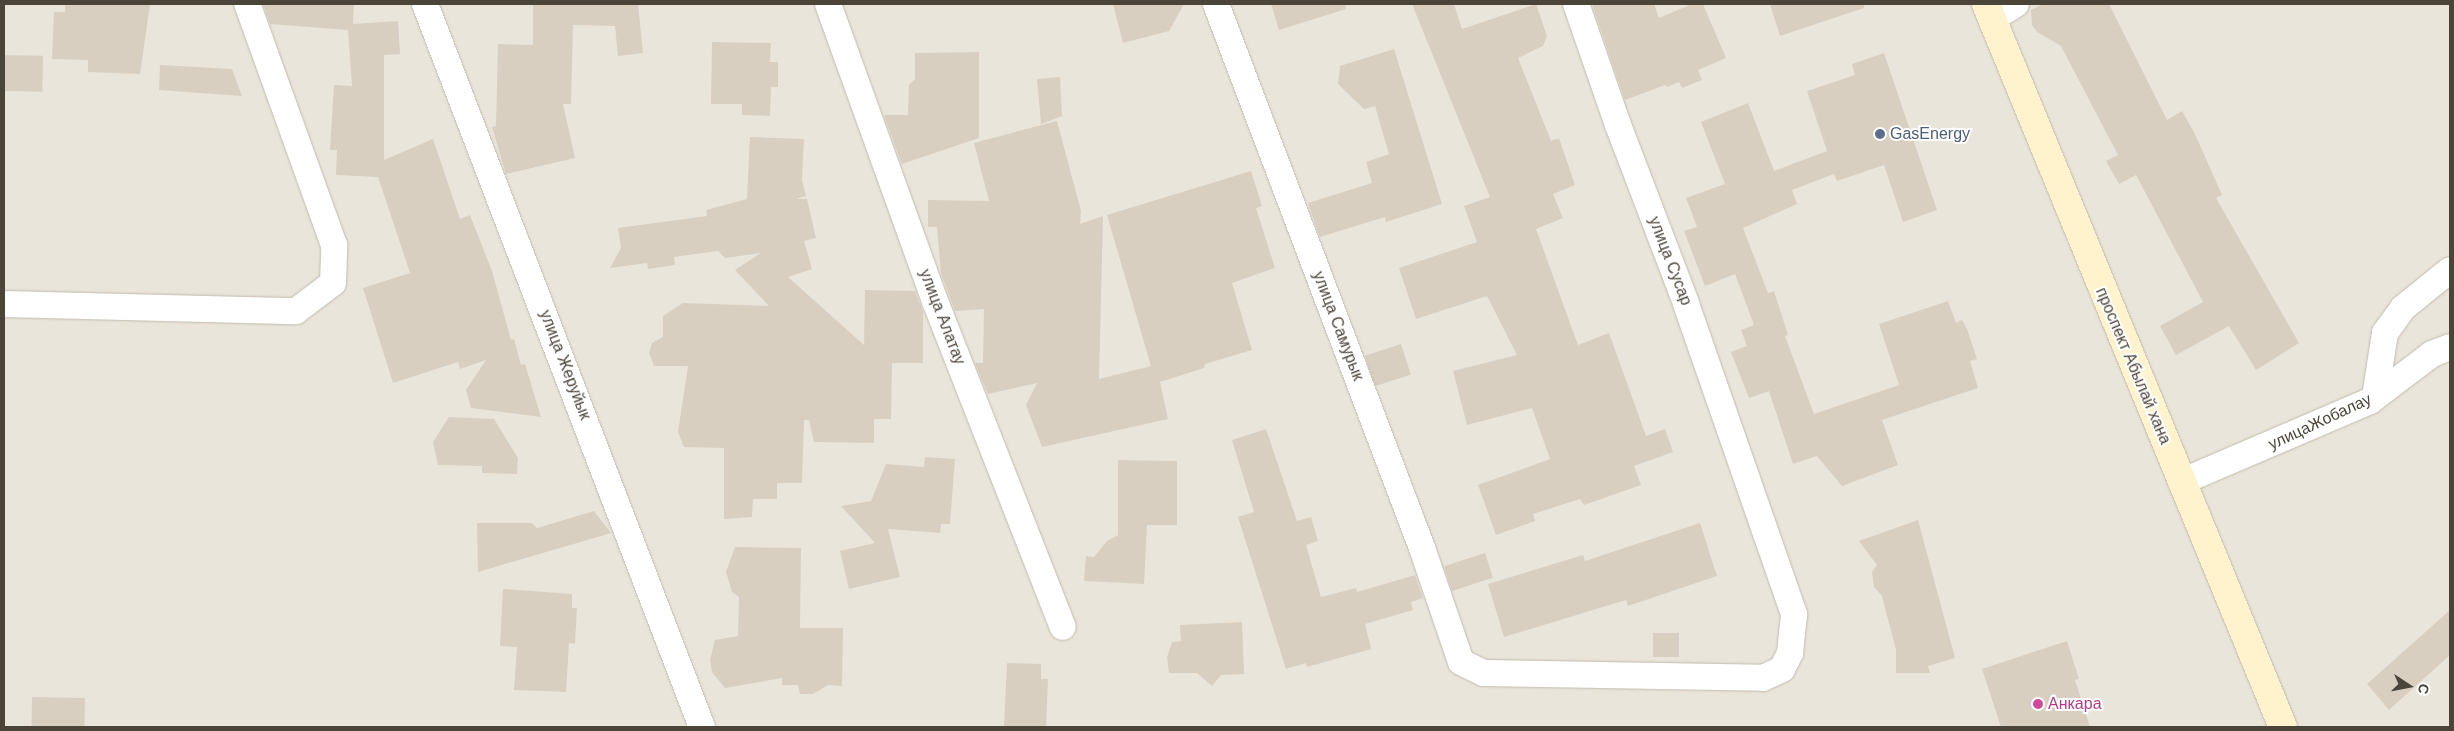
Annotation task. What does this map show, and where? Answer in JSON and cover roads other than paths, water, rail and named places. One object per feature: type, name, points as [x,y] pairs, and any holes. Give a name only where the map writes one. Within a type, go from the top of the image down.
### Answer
[{"type":"main road","name":"проспект Абылай хана","points":[[1989,11],[2283,727]]},
{"type":"street","points":[[4,304],[296,310],[315,300],[333,283],[334,245],[247,4]]},
{"type":"street","name":"улица Жеруйык","points":[[425,4],[702,727]]},
{"type":"street","name":"улица Алатау","points":[[828,4],[935,301],[1063,627]]},
{"type":"street","name":"улица Самурык","points":[[1216,4],[1422,548],[1457,650]]},
{"type":"street","name":"улица Сусар","points":[[1457,650],[1461,662],[1484,673],[1763,678],[1782,669],[1790,653],[1794,614],[1760,521],[1686,303],[1618,125],[1576,4]]},
{"type":"street","points":[[1989,11],[2016,4]]},
{"type":"street","points":[[2375,397],[2385,333],[2403,308],[2450,270]]},
{"type":"street","name":"улицаЖобалау","points":[[2181,482],[2304,430],[2375,397],[2432,354],[2450,347]]},
{"type":"place","name":"GasEnergy","points":[[1880,134]]},
{"type":"place","name":"Анкара","points":[[2038,704]]}]
